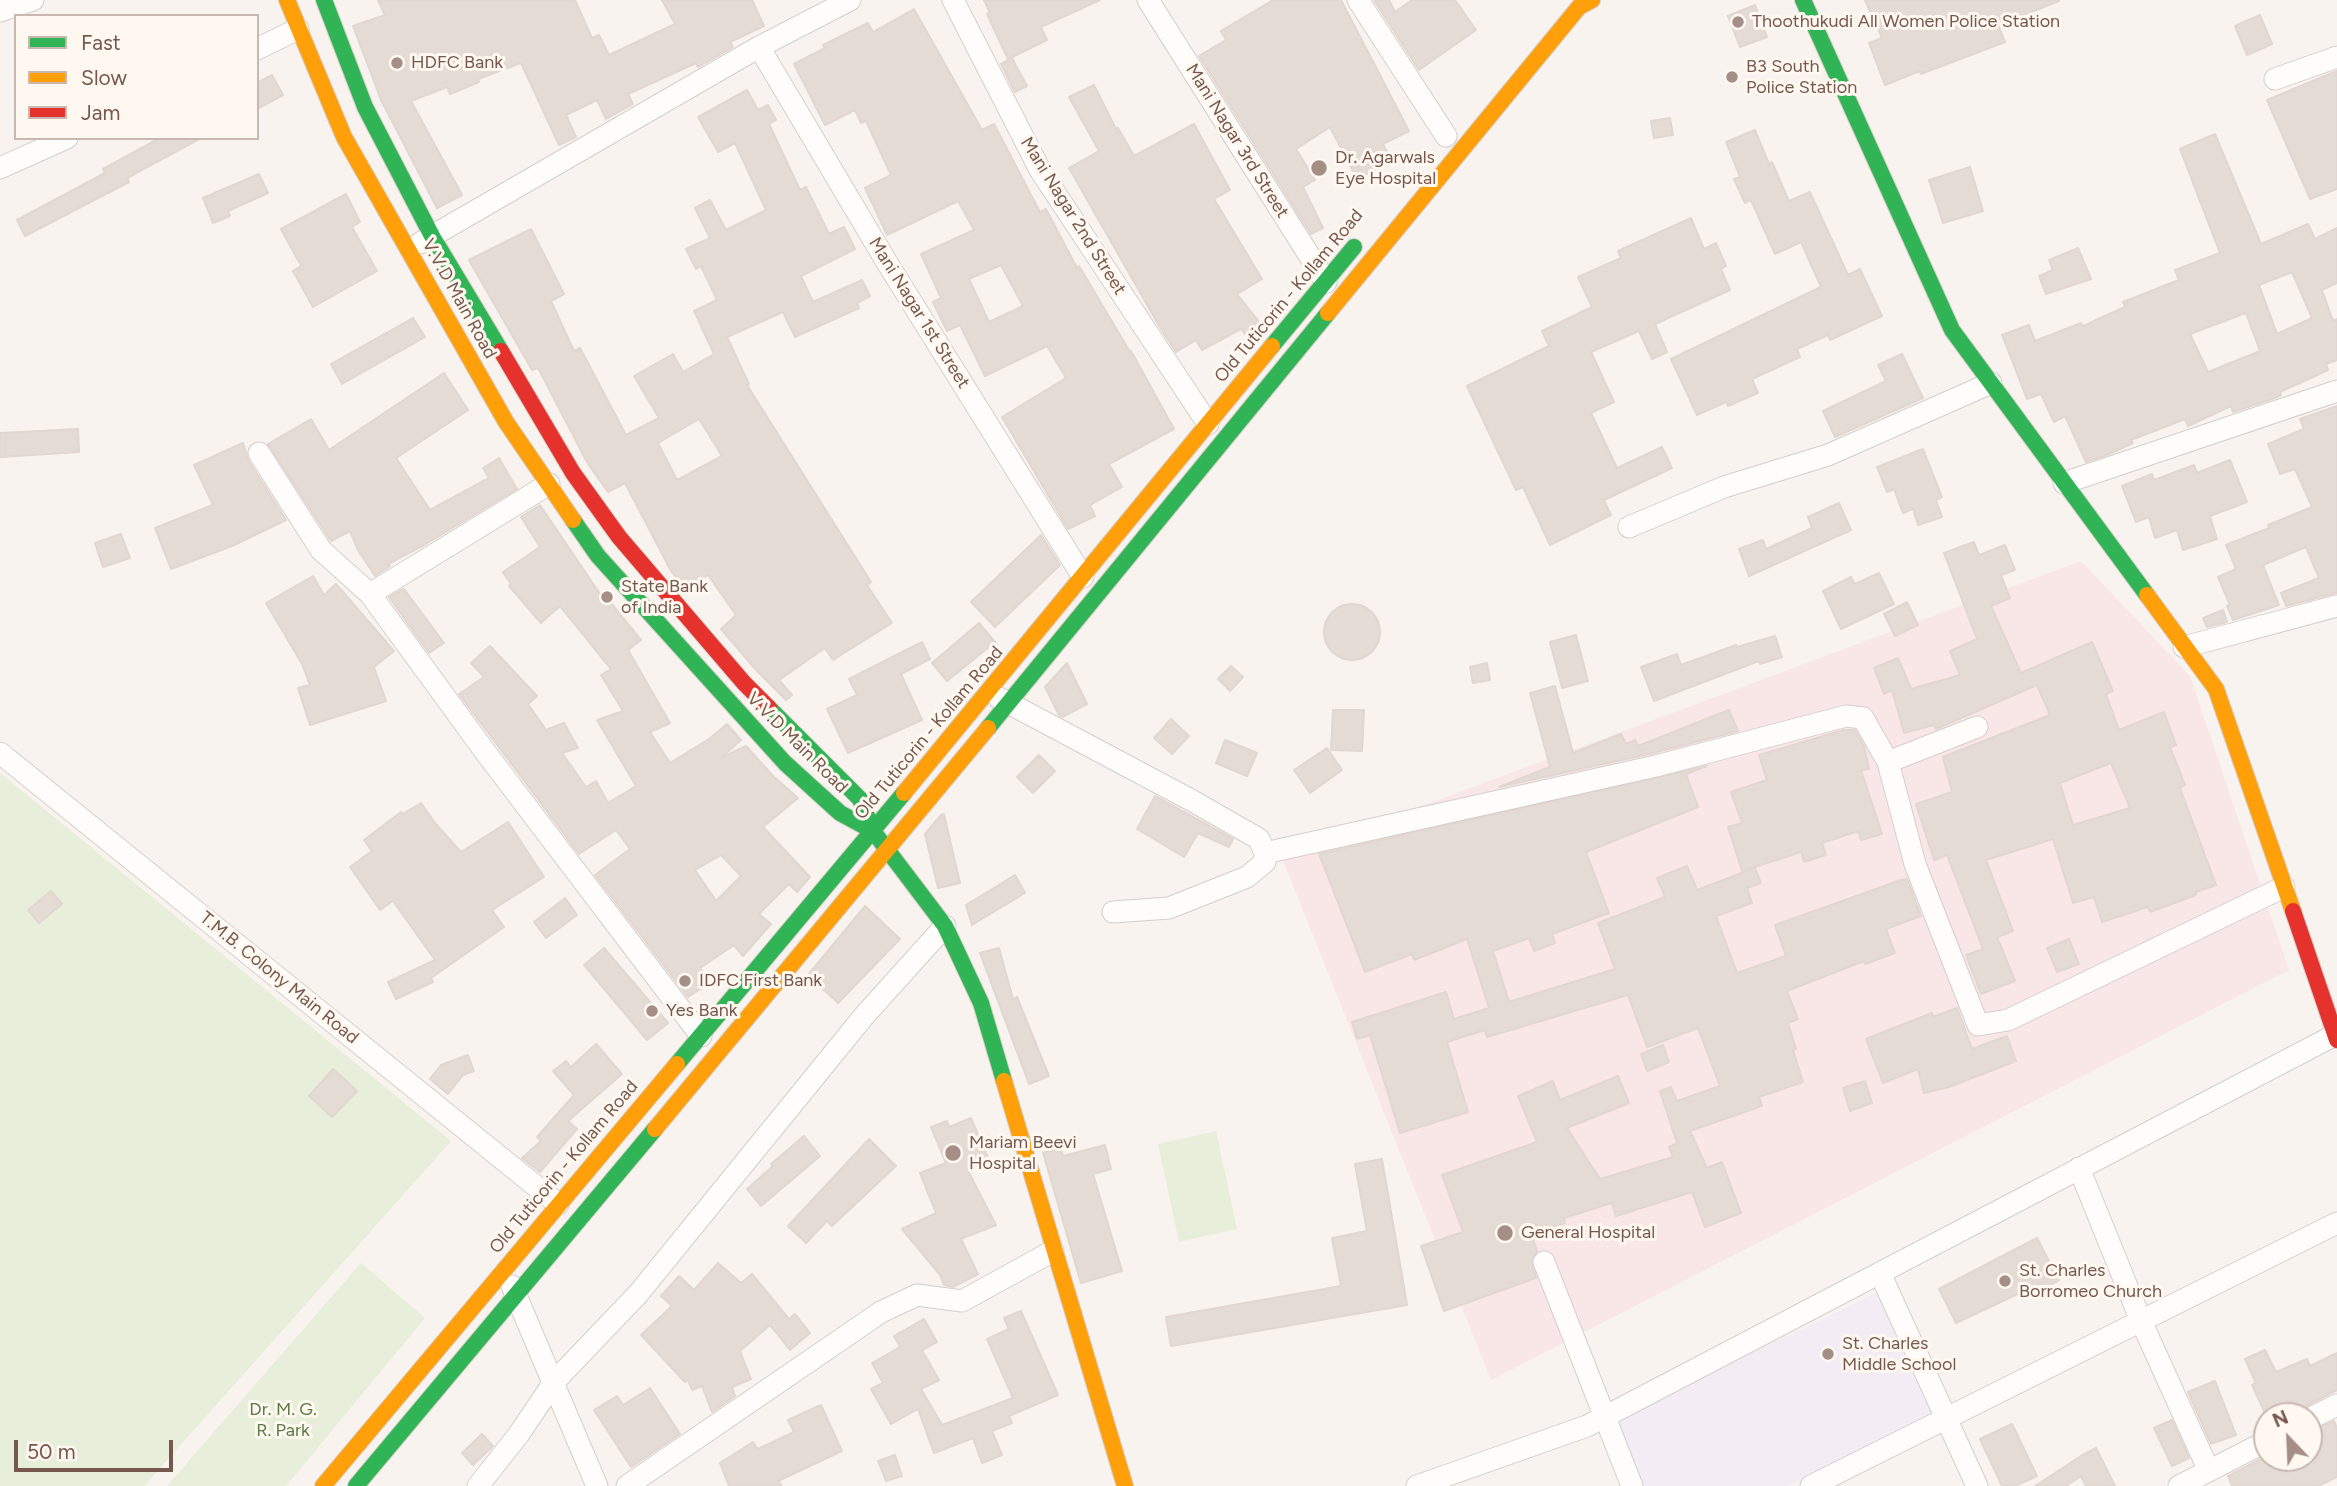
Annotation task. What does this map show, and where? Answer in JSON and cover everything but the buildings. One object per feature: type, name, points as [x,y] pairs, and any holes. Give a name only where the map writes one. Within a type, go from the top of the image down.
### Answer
[{"type":"main road","name":"V.V.D Main Road","points":[[287,0],[344,137],[506,422],[598,556],[785,763],[839,813],[873,831]]},
{"type":"main road","name":"V.V.D Main Road","points":[[324,0],[365,107],[432,236],[573,473],[619,537],[744,683],[860,799],[873,831]]},
{"type":"main road","points":[[1803,0],[1952,330],[2216,689],[2336,1036]]},
{"type":"main road","points":[[356,1486],[888,850],[1585,4]]},
{"type":"main road","name":"Old Tuticorin - Kollam Road","points":[[323,1486],[873,831],[1369,230]]},
{"type":"main road","points":[[549,484],[573,473]]},
{"type":"main road","points":[[873,831],[944,926],[981,1003],[1125,1486]]},
{"type":"street","points":[[0,11],[33,0]]},
{"type":"street","points":[[409,249],[759,47],[850,0]]},
{"type":"street","name":"Mani Nagar 2nd Street","points":[[953,0],[1040,170],[1208,424]]},
{"type":"street","name":"Mani Nagar 3rd Street","points":[[1147,0],[1326,282]]},
{"type":"street","points":[[1358,0],[1446,136]]},
{"type":"street","points":[[259,48],[298,29]]},
{"type":"street","name":"Mani Nagar 1st Street","points":[[759,47],[886,261],[1083,577]]},
{"type":"street","points":[[2276,79],[2337,57]]},
{"type":"street","points":[[0,168],[63,140]]},
{"type":"street","points":[[1629,527],[1724,487],[1828,455],[1991,383]]},
{"type":"street","points":[[2064,483],[2337,391]]},
{"type":"street","points":[[259,453],[321,550],[370,594],[486,753],[701,1036]]},
{"type":"street","points":[[370,594],[549,484]]},
{"type":"street","points":[[2184,647],[2337,606]]},
{"type":"street","points":[[987,692],[1259,839],[1265,853],[1265,862],[1247,877],[1168,908],[1113,912]]},
{"type":"street","points":[[1265,853],[1656,766],[1846,716],[1863,718],[1888,762],[1915,864],[1978,1025],[2008,1020],[2284,887]]},
{"type":"street","points":[[1888,762],[1977,727]]},
{"type":"street","name":"T.M.B. Colony Main Road","points":[[0,752],[558,1204]]},
{"type":"street","points":[[478,1486],[519,1434],[554,1382],[638,1293],[864,1016],[944,926]]},
{"type":"street","points":[[1417,1486],[1587,1426],[2336,1036]]},
{"type":"street","points":[[2079,1168],[2141,1321],[2209,1471]]},
{"type":"street","points":[[1811,1486],[2337,1223]]},
{"type":"street","points":[[627,1486],[881,1312],[918,1295],[962,1301],[1053,1251]]},
{"type":"street","points":[[1544,1262],[1632,1486]]},
{"type":"street","points":[[504,1268],[597,1486]]},
{"type":"street","points":[[1880,1273],[1978,1486]]},
{"type":"street","points":[[2179,1486],[2253,1448]]},
{"type":"shaded area","points":[[2081,561],[2190,676],[2289,970],[1491,1380],[1282,858]]},
{"type":"shaded area","name":"St. Charles Middle School","points":[[1877,1293],[1935,1415],[1788,1486],[1643,1486],[1611,1420]]},
{"type":"green space","points":[[0,773],[451,1141],[144,1486],[0,1486]]},
{"type":"green space","points":[[1216,1131],[1237,1229],[1179,1242],[1158,1144]]},
{"type":"green space","name":"Dr. M. G. R. Park","points":[[361,1263],[425,1318],[286,1486],[167,1486]]},
{"type":"traffic: fast","points":[[324,0],[365,107],[432,236],[501,351]]},
{"type":"traffic: fast","points":[[1803,0],[1952,330],[2147,595]]},
{"type":"traffic: fast","points":[[1272,346],[1354,247]]},
{"type":"traffic: fast","points":[[988,728],[1328,313]]},
{"type":"traffic: fast","points":[[573,520],[598,556],[785,763],[840,813],[873,831]]},
{"type":"traffic: fast","points":[[769,708],[860,799],[873,831],[945,926],[981,1003],[1004,1081]]},
{"type":"traffic: fast","points":[[677,1064],[904,793]]},
{"type":"traffic: fast","points":[[356,1486],[655,1129]]},
{"type":"traffic: slow","points":[[287,0],[344,137],[506,422],[573,520]]},
{"type":"traffic: slow","points":[[1328,313],[1579,7],[1592,0]]},
{"type":"traffic: slow","points":[[904,793],[1272,346]]},
{"type":"traffic: slow","points":[[2147,595],[2216,689],[2293,911]]},
{"type":"traffic: slow","points":[[655,1129],[988,728]]},
{"type":"traffic: slow","points":[[323,1486],[677,1064]]},
{"type":"traffic: slow","points":[[1004,1081],[1125,1486]]},
{"type":"traffic: jam","points":[[501,351],[573,473],[619,537],[744,683],[769,708]]},
{"type":"traffic: jam","points":[[2293,911],[2337,1040]]},
{"type":"place","name":"Thoothukudi All Women Police Station","points":[[1738,22]]},
{"type":"place","name":"HDFC Bank","points":[[397,63]]},
{"type":"place","name":"B3 South Police Station","points":[[1732,77]]},
{"type":"place","name":"Dr. Agarwals Eye Hospital","points":[[1319,168]]},
{"type":"place","name":"State Bank of India","points":[[607,597]]},
{"type":"place","name":"IDFC First Bank","points":[[685,981]]},
{"type":"place","name":"Yes Bank","points":[[652,1011]]},
{"type":"place","name":"Mariam Beevi Hospital","points":[[953,1153]]},
{"type":"place","name":"General Hospital","points":[[1505,1233]]},
{"type":"place","name":"St. Charles Borromeo Church","points":[[2005,1281]]},
{"type":"place","name":"St. Charles Middle School","points":[[1828,1354]]}]
